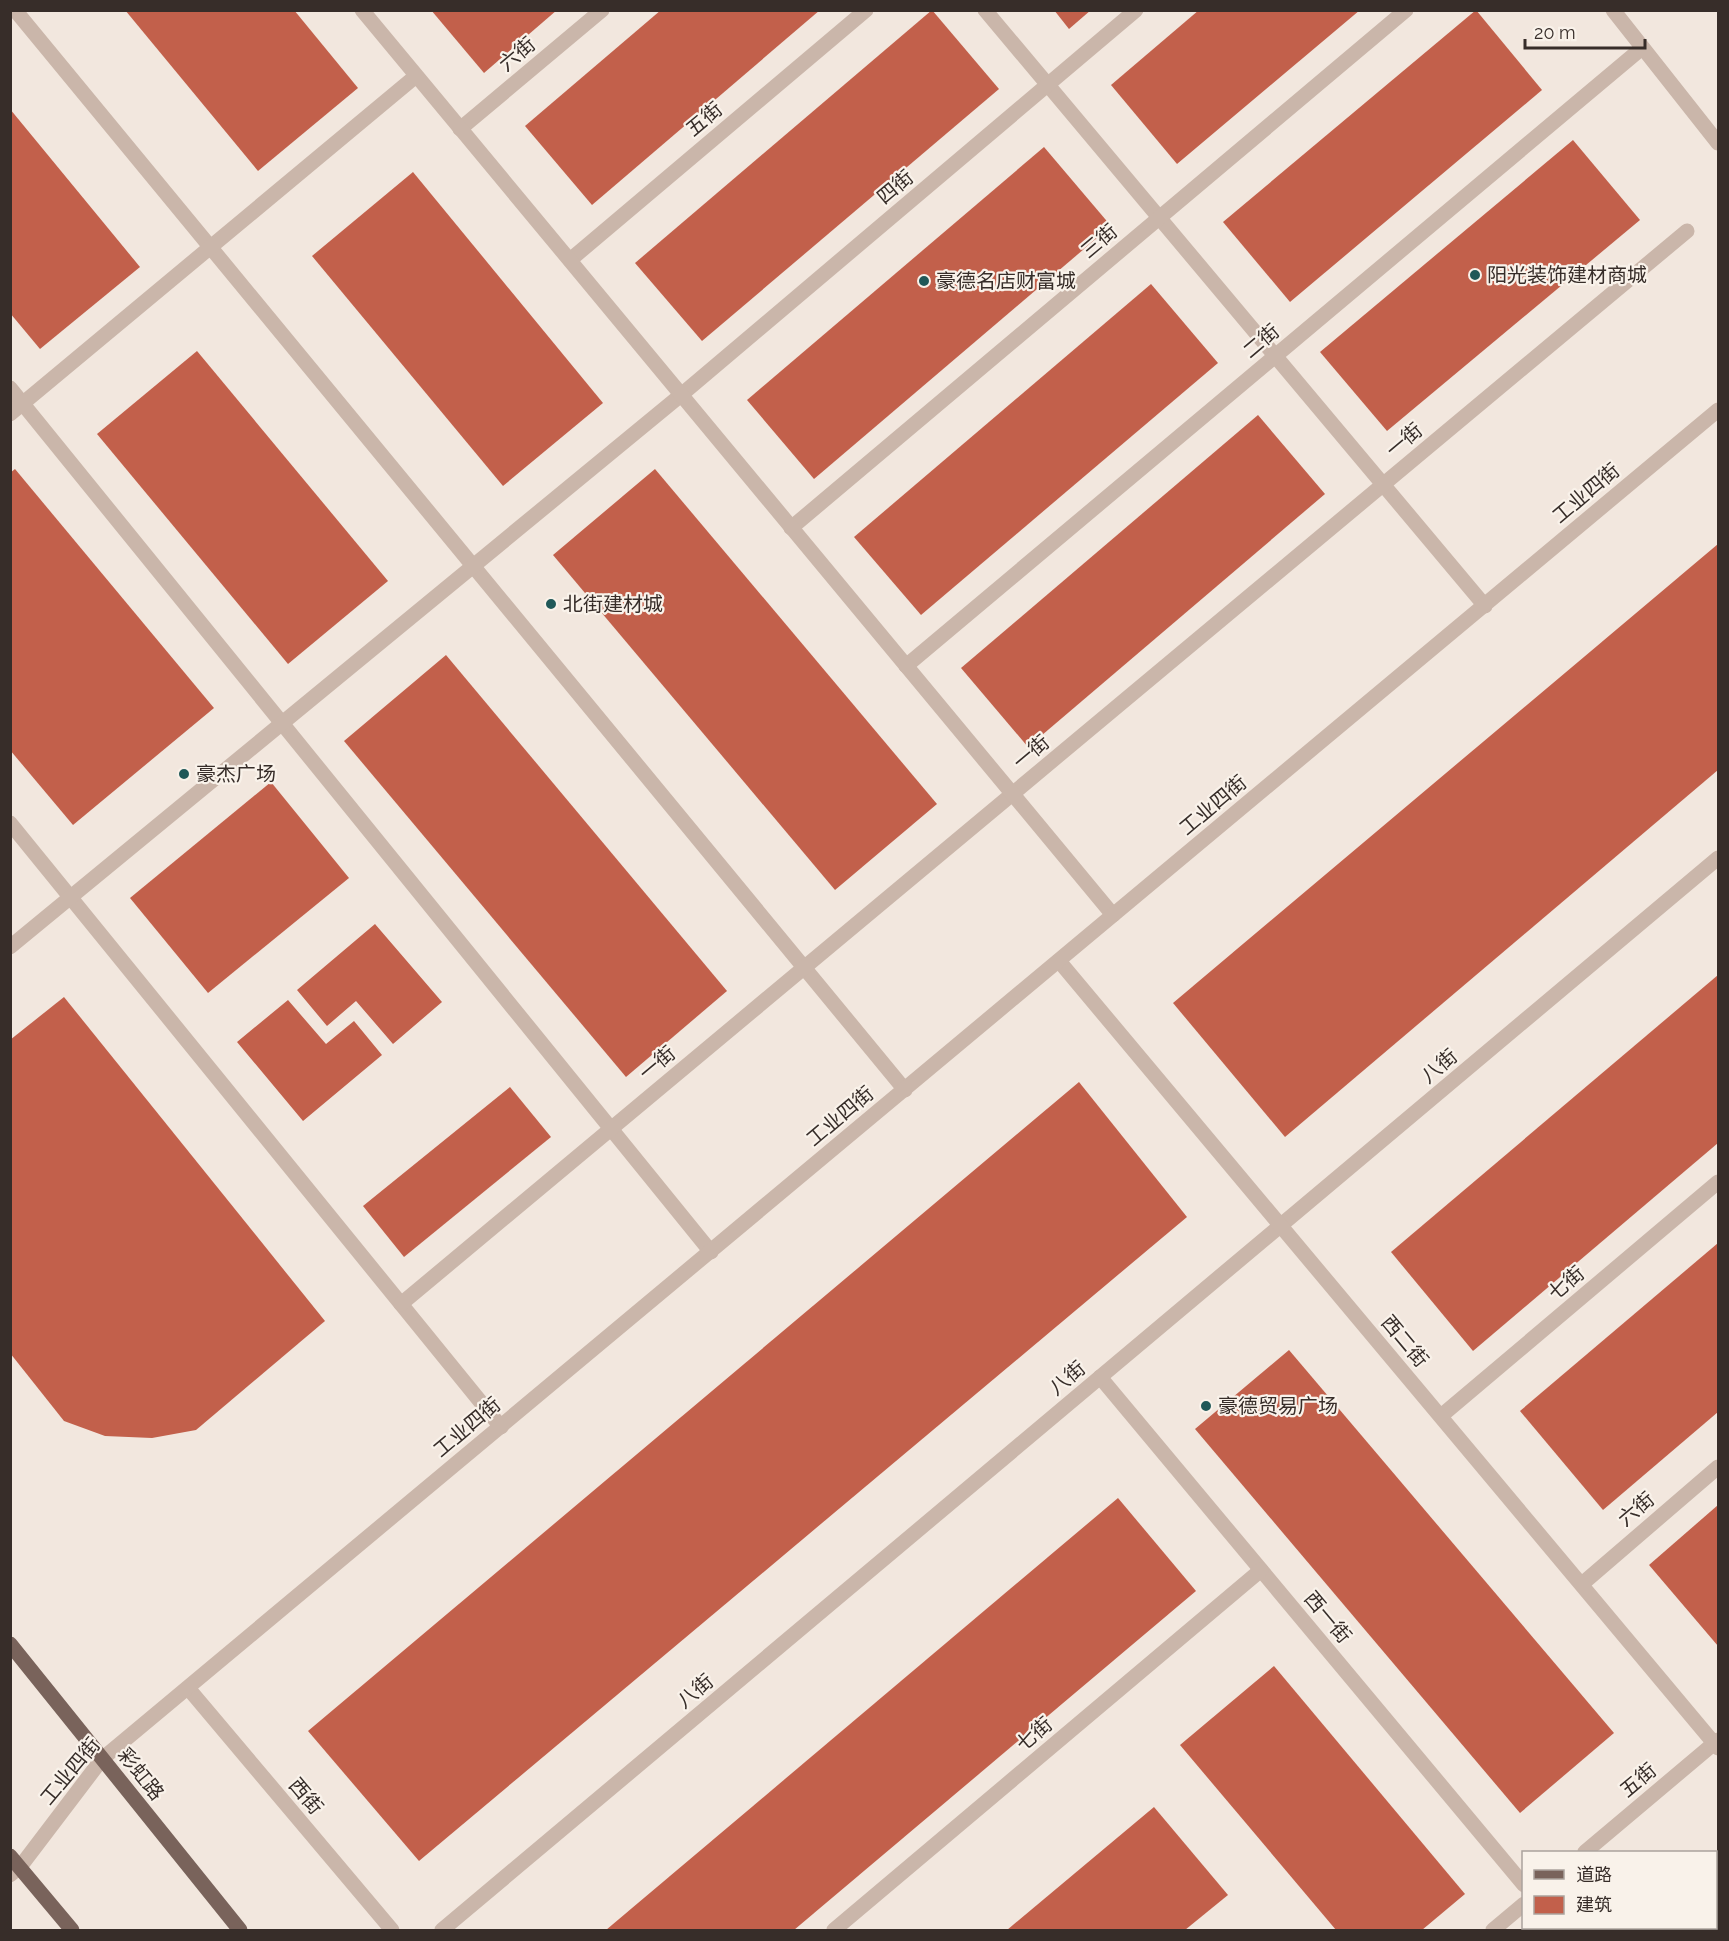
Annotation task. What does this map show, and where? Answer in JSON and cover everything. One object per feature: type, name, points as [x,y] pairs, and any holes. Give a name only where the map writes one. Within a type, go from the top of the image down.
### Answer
[{"type":"main road","name":"彩虹路","points":[[10,1644],[240,1930]]},
{"type":"main road","points":[[14,1866],[72,1930]]},
{"type":"street","points":[[15,10],[905,1090]]},
{"type":"street","points":[[362,10],[1113,915]]},
{"type":"street","name":"六街","points":[[460,129],[602,10]]},
{"type":"street","name":"五街","points":[[570,260],[866,10]]},
{"type":"street","points":[[985,10],[1485,606]]},
{"type":"street","name":"四街","points":[[10,948],[681,395],[1136,10]]},
{"type":"street","name":"三街","points":[[791,528],[1406,10]]},
{"type":"street","points":[[1613,10],[1719,143]]},
{"type":"street","name":"二街","points":[[906,666],[1642,48]]},
{"type":"street","points":[[10,414],[416,76]]},
{"type":"street","name":"一街","points":[[401,1304],[1687,231]]},
{"type":"street","points":[[10,388],[711,1252]]},
{"type":"street","name":"工业四街","points":[[14,1866],[102,1760],[1719,410]]},
{"type":"street","points":[[10,823],[501,1427]]},
{"type":"street","name":"八街","points":[[442,1930],[1719,858]]},
{"type":"street","name":"西二街","points":[[1059,960],[1717,1744]]},
{"type":"street","name":"七街","points":[[1440,1416],[1719,1182]]},
{"type":"street","name":"西一街","points":[[1101,1377],[1522,1883]]},
{"type":"street","name":"六街","points":[[1582,1584],[1719,1467]]},
{"type":"street","name":"七街","points":[[834,1930],[1261,1570]]},
{"type":"street","name":"西街","points":[[188,1688],[392,1930]]},
{"type":"street","name":"五街","points":[[1586,1851],[1717,1744]]},
{"type":"street","points":[[1492,1930],[1522,1906]]},
{"type":"building","points":[[125,10],[294,10],[358,88],[258,171]]},
{"type":"building","points":[[431,10],[557,10],[484,73]]},
{"type":"building","points":[[661,10],[820,10],[592,205],[525,126]]},
{"type":"building","points":[[932,10],[999,89],[702,341],[635,263]]},
{"type":"building","points":[[1054,10],[1091,10],[1069,29]]},
{"type":"building","points":[[1199,10],[1360,10],[1177,164],[1111,85]]},
{"type":"building","points":[[1476,10],[1542,90],[1290,302],[1223,222]]},
{"type":"building","points":[[10,109],[140,267],[40,349],[10,313]]},
{"type":"building","points":[[1573,140],[1640,220],[1387,431],[1320,352]]},
{"type":"building","points":[[1044,147],[1111,226],[814,479],[747,400]]},
{"type":"building","points":[[413,172],[603,403],[503,486],[312,256]]},
{"type":"building","points":[[1151,284],[1218,363],[921,615],[854,537]]},
{"type":"building","points":[[197,351],[388,581],[288,664],[97,434]]},
{"type":"building","points":[[1258,415],[1325,494],[1028,747],[961,668]]},
{"type":"building","points":[[15,469],[214,708],[73,825],[10,750],[10,473]]},
{"type":"building","points":[[655,469],[937,804],[835,890],[553,555]]},
{"type":"building","points":[[1718,544],[1718,770],[1285,1137],[1173,1003]]},
{"type":"building","points":[[446,655],[727,991],[626,1077],[344,741]]},
{"type":"building","points":[[271,782],[349,878],[208,993],[130,898]]},
{"type":"building","points":[[375,924],[442,1002],[393,1044],[356,1001],[327,1026],[297,990]]},
{"type":"building","points":[[1718,975],[1718,1143],[1473,1351],[1391,1252]]},
{"type":"building","points":[[64,997],[325,1321],[196,1430],[152,1438],[105,1436],[64,1421],[10,1353],[10,1040]]},
{"type":"building","points":[[288,1000],[326,1044],[354,1021],[382,1055],[303,1121],[237,1042]]},
{"type":"building","points":[[1079,1082],[1187,1217],[419,1861],[308,1731]]},
{"type":"building","points":[[510,1087],[551,1137],[404,1257],[363,1206]]},
{"type":"building","points":[[1718,1243],[1718,1412],[1603,1510],[1520,1411]]},
{"type":"building","points":[[1289,1350],[1614,1733],[1520,1813],[1195,1429]]},
{"type":"building","points":[[1118,1498],[1196,1591],[794,1930],[606,1930]]},
{"type":"building","points":[[1718,1505],[1718,1646],[1649,1565]]},
{"type":"building","points":[[1274,1666],[1465,1894],[1422,1930],[1336,1930],[1180,1745]]},
{"type":"building","points":[[1154,1807],[1228,1895],[1185,1930],[1007,1930]]},
{"type":"building","points":[[1717,1856],[1718,1930],[1613,1930],[1717,1929]]},
{"type":"place","name":"阳光装饰建材商城","points":[[1475,275]]},
{"type":"place","name":"豪德名店财富城","points":[[924,281]]},
{"type":"place","name":"北街建材城","points":[[551,604]]},
{"type":"place","name":"豪杰广场","points":[[184,774]]},
{"type":"place","name":"豪德贸易广场","points":[[1206,1406]]}]
